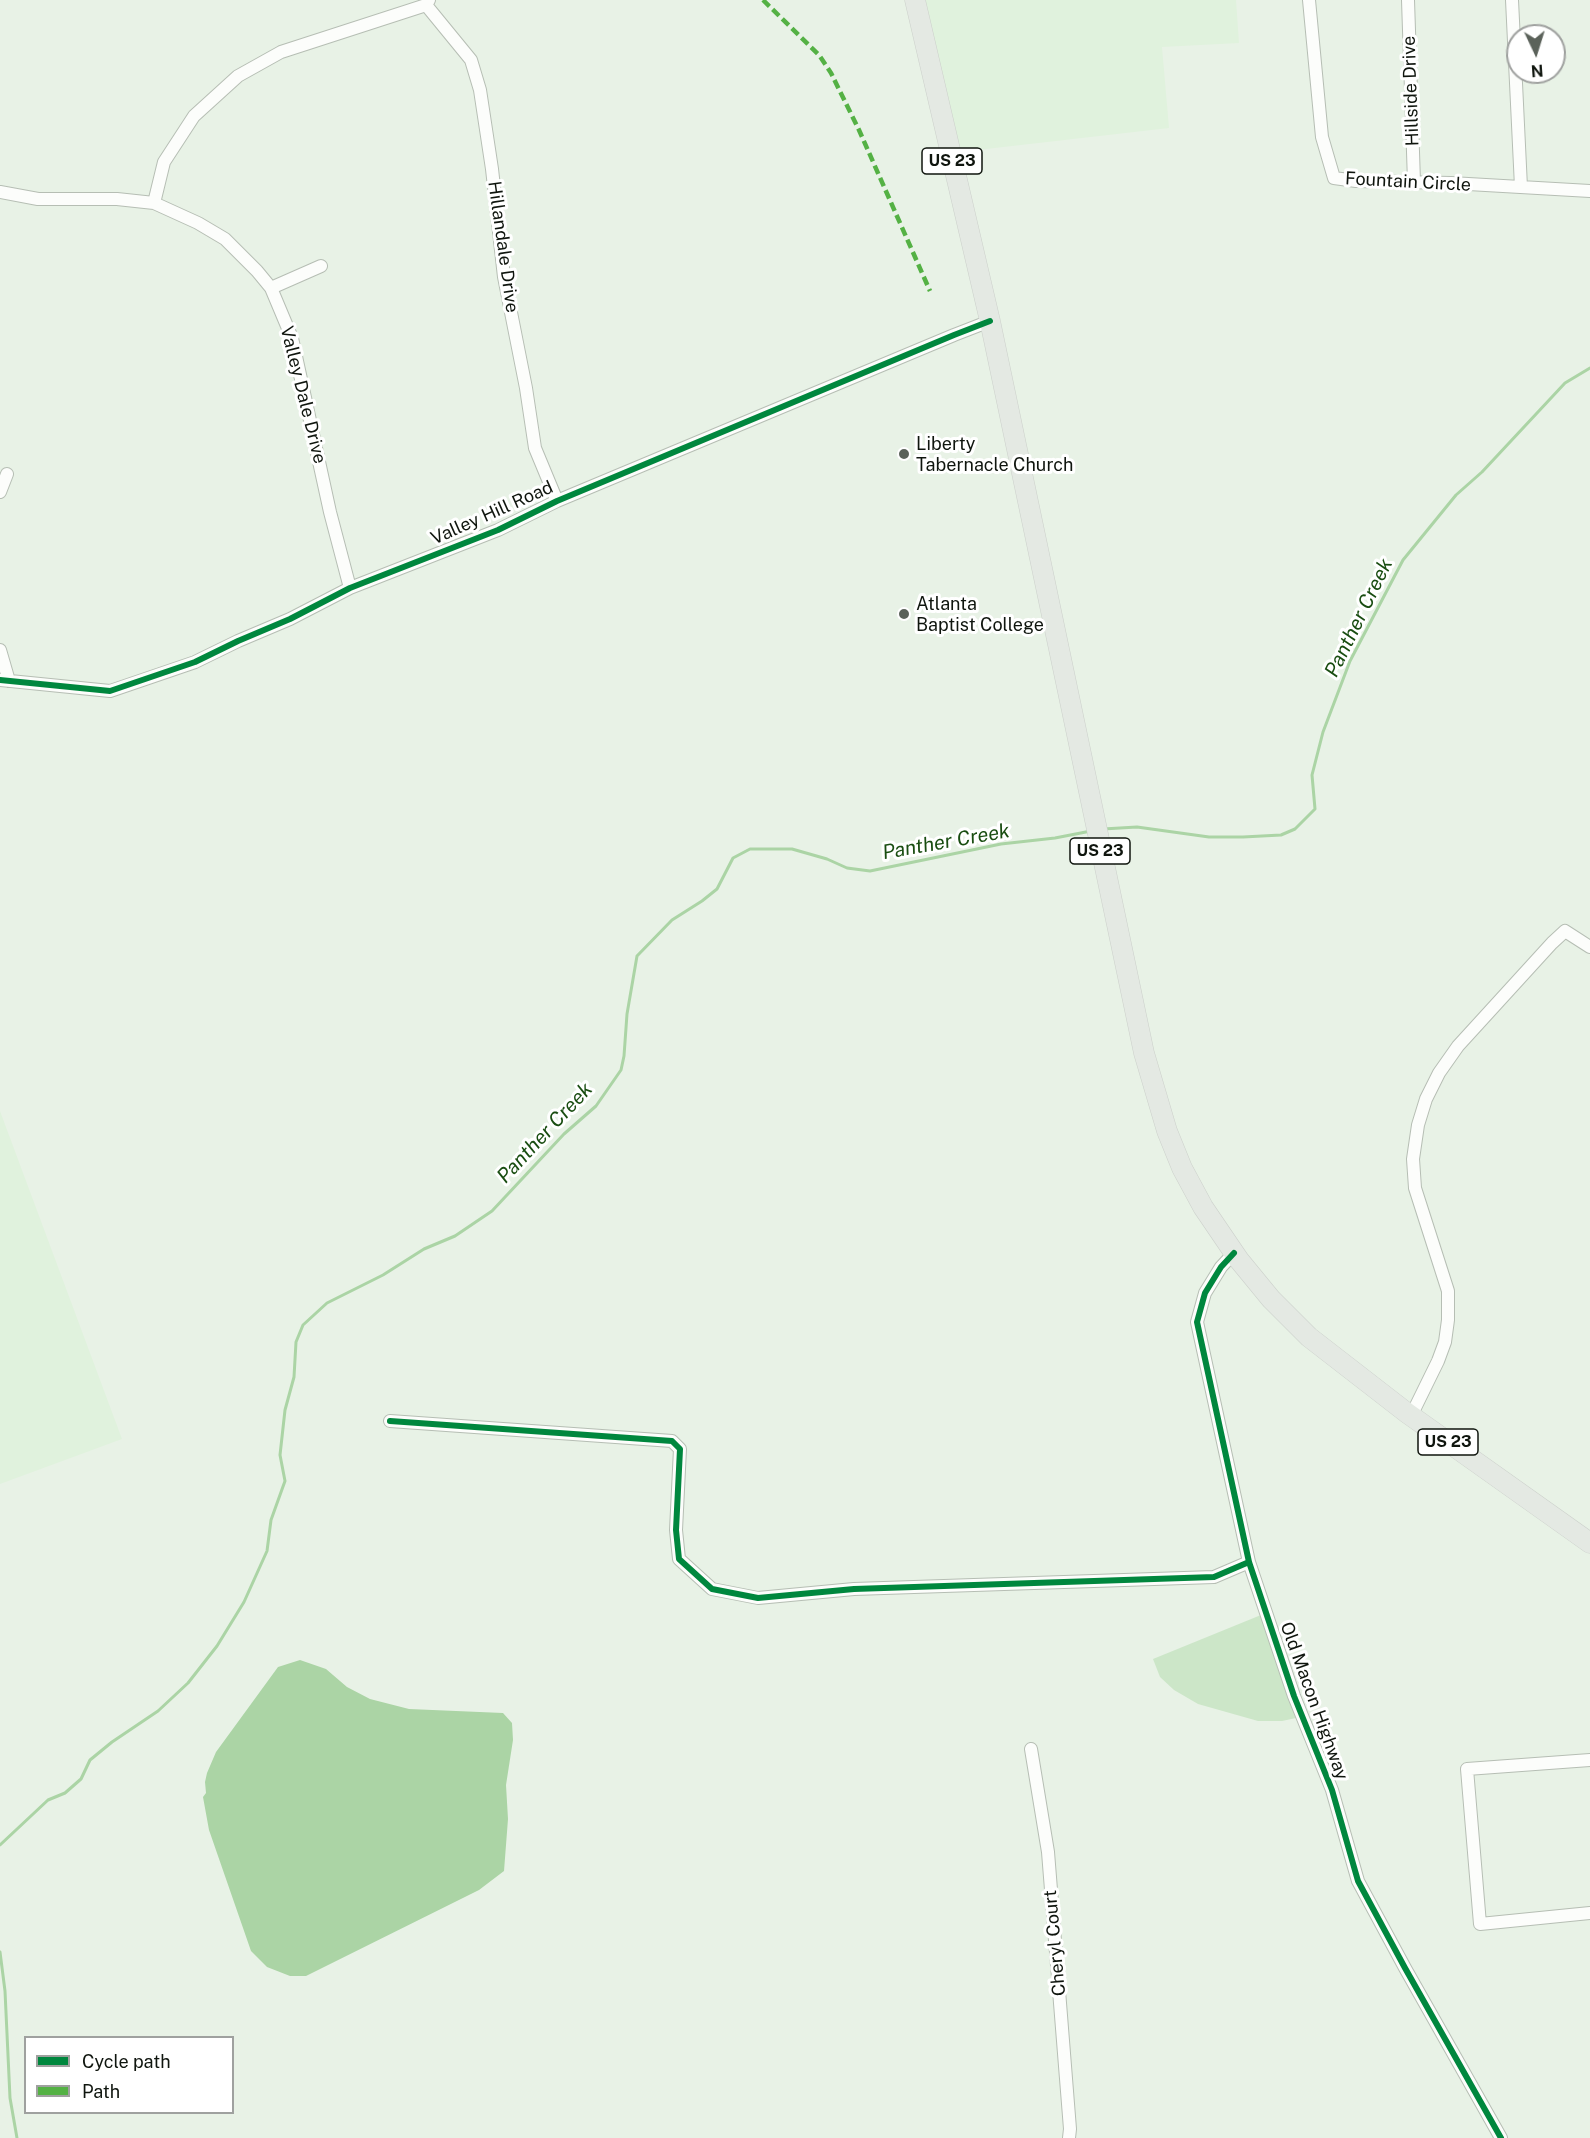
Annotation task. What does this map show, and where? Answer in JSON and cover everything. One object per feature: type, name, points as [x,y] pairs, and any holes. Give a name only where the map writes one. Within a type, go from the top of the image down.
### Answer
[{"type":"main road","name":"US 23","points":[[915,0],[990,321],[1144,1053],[1167,1131],[1182,1168],[1203,1207],[1233,1253],[1271,1299],[1310,1337],[1411,1416],[1590,1543]]},
{"type":"street","name":"Fountain Circle","points":[[1309,0],[1322,136],[1334,178],[1356,181],[1590,191]]},
{"type":"street","name":"Hillside Drive","points":[[1408,0],[1414,182]]},
{"type":"street","points":[[1512,0],[1521,187]]},
{"type":"street","points":[[154,203],[164,162],[194,116],[238,76],[281,52],[428,2]]},
{"type":"street","name":"Hillandale Drive","points":[[428,2],[471,60],[480,90],[492,168],[504,277],[526,388],[535,448],[557,501]]},
{"type":"street","name":"Valley Dale Drive","points":[[0,192],[38,199],[117,199],[154,203],[198,223],[225,239],[271,288],[292,338],[330,512],[350,588]]},
{"type":"street","points":[[271,288],[321,266]]},
{"type":"street","name":"Valley Hill Road","points":[[4,681],[110,691],[195,662],[238,641],[290,620],[350,588],[498,530],[557,501],[990,321]]},
{"type":"street","points":[[0,492],[7,474]]},
{"type":"street","points":[[0,650],[4,681]]},
{"type":"street","points":[[1411,1416],[1438,1361],[1445,1342],[1448,1320],[1448,1291],[1415,1188],[1413,1158],[1418,1125],[1426,1099],[1439,1073],[1458,1046],[1552,943],[1565,931],[1590,947]]},
{"type":"street","name":"Old Macon Highway","points":[[1233,1253],[1221,1267],[1205,1293],[1197,1322],[1249,1562],[1294,1696],[1332,1790],[1358,1881],[1502,2138]]},
{"type":"street","points":[[390,1421],[672,1441],[680,1449],[676,1530],[679,1559],[712,1589],[758,1598],[854,1589],[1214,1577],[1249,1562]]},
{"type":"street","name":"Cheryl Court","points":[[1031,1749],[1048,1852],[1069,2138]]},
{"type":"street","points":[[1590,1760],[1467,1768],[1480,1924],[1590,1913]]},
{"type":"shaded area","points":[[922,0],[1236,0],[1239,43],[1162,47],[1169,128],[960,152]]},
{"type":"shaded area","points":[[0,1111],[122,1439],[0,1484]]},
{"type":"shaded area","points":[[1261,1615],[1296,1718],[1282,1721],[1258,1721],[1198,1704],[1174,1690],[1160,1677],[1153,1659]]},
{"type":"shaded area","points":[[300,1660],[326,1669],[347,1687],[370,1699],[409,1709],[503,1713],[512,1723],[513,1740],[506,1785],[508,1819],[504,1871],[479,1890],[306,1976],[290,1976],[267,1967],[251,1951],[209,1830],[203,1797],[206,1793],[207,1773],[216,1752],[278,1667]]},
{"type":"waterway","name":"Panther Creek","points":[[1103,829],[1137,827],[1209,837],[1281,835],[1295,829],[1315,809],[1312,775],[1323,732],[1350,661],[1403,560],[1456,495],[1482,472],[1565,383],[1590,368]]},
{"type":"waterway","name":"Panther Creek","points":[[0,1845],[48,1800],[65,1793],[81,1779],[90,1760],[158,1711],[188,1683],[217,1646],[244,1602],[267,1551],[271,1520],[285,1481],[280,1455],[285,1410],[294,1377],[296,1342],[303,1325],[327,1303],[383,1275],[424,1249],[455,1236],[492,1211],[564,1134],[596,1106],[621,1070],[627,1014],[637,956],[672,920],[717,889],[733,858],[750,849],[792,849],[827,859],[847,868],[870,871],[1001,844],[1091,831]]},
{"type":"waterway","points":[[0,1952],[5,1991],[10,2098],[17,2138]]},
{"type":"marked path","points":[[763,0],[819,55],[831,73],[859,130],[930,291]]},
{"type":"cycle path","points":[[0,680],[110,691],[195,662],[290,619],[350,588],[498,530],[557,501],[990,321]]},
{"type":"cycle path","points":[[1234,1253],[1221,1267],[1205,1293],[1197,1322],[1249,1562],[1294,1696],[1332,1790],[1358,1881],[1501,2138]]},
{"type":"cycle path","points":[[390,1421],[672,1441],[680,1449],[676,1530],[679,1559],[712,1589],[758,1598],[854,1589],[1214,1577],[1249,1562]]},
{"type":"place","name":"Liberty Tabernacle Church","points":[[904,454]]},
{"type":"place","name":"Atlanta Baptist College","points":[[904,614]]}]
